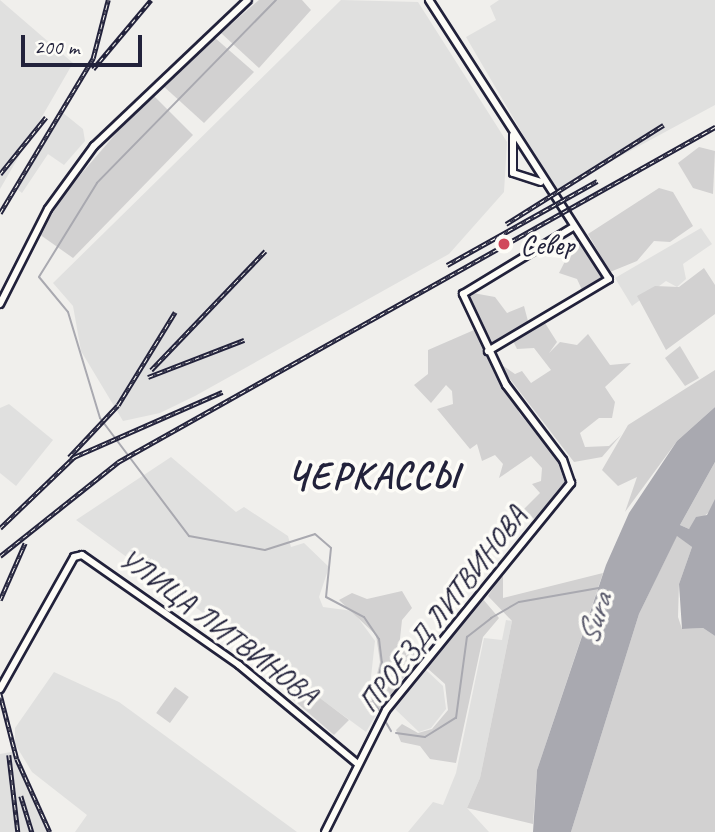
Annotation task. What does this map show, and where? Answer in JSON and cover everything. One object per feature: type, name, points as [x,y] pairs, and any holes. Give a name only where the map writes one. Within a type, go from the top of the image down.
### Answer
[{"type":"main road","points":[[0,304],[48,209],[94,146],[248,0]]},
{"type":"main road","points":[[429,0],[545,186],[609,279],[488,351],[463,294],[573,227]]},
{"type":"main road","points":[[513,135],[513,173],[545,186]]},
{"type":"main road","points":[[526,179],[533,167]]},
{"type":"main road","name":"ПРОЕЗД ЛИТВИНОВА","points":[[325,832],[358,764],[394,700],[569,487],[569,469],[488,351]]},
{"type":"main road","name":"УЛИЦА ЛИТВИНОВА","points":[[0,689],[74,557],[82,555],[239,666],[358,764]]},
{"type":"shaded area","points":[[0,0],[73,63],[0,189]]},
{"type":"shaded area","points":[[259,0],[302,0],[311,10],[259,68],[221,33]]},
{"type":"shaded area","points":[[341,0],[418,2],[507,142],[504,192],[449,254],[195,396],[160,413],[123,421],[81,351],[73,306],[53,283]]},
{"type":"shaded area","points":[[499,0],[715,0],[715,105],[556,191],[466,37],[496,20],[490,6]]},
{"type":"shaded area","points":[[214,37],[254,72],[204,123],[161,84]]},
{"type":"shaded area","points":[[151,93],[193,135],[73,258],[39,234],[68,189]]},
{"type":"shaded area","points":[[62,112],[83,129],[85,141],[64,165],[48,154],[22,193],[17,189]]},
{"type":"shaded area","points":[[699,147],[715,151],[713,194],[693,188],[678,163]]},
{"type":"shaded area","points":[[659,188],[673,192],[693,226],[670,242],[654,241],[637,261],[610,272],[588,234]]},
{"type":"shaded area","points":[[701,228],[712,244],[683,264],[686,279],[677,287],[666,281],[632,306],[615,278]]},
{"type":"shaded area","points":[[578,236],[604,276],[583,292],[577,279],[559,273]]},
{"type":"shaded area","points":[[704,268],[715,285],[715,314],[666,350],[637,296],[655,286],[679,287]]},
{"type":"shaded area","points":[[473,293],[495,297],[507,313],[524,306],[529,325],[494,344],[467,301]]},
{"type":"shaded area","points":[[545,323],[557,342],[549,353],[560,342],[577,345],[588,334],[610,365],[631,363],[605,387],[615,402],[612,418],[599,418],[580,433],[585,447],[609,446],[621,435],[602,457],[574,462],[496,361],[515,374],[522,371],[531,383],[551,370],[534,348],[517,349],[513,341]]},
{"type":"shaded area","points":[[474,330],[520,414],[564,467],[566,482],[534,519],[524,509],[540,493],[532,484],[541,481],[542,468],[531,456],[499,478],[503,464],[495,455],[482,461],[477,444],[470,449],[437,409],[453,404],[452,391],[446,385],[431,403],[414,385],[428,374],[428,350]]},
{"type":"shaded area","points":[[680,346],[699,378],[685,386],[665,358]]},
{"type":"shaded area","points":[[715,370],[715,407],[677,441],[625,512],[637,477],[618,486],[602,470],[628,425]]},
{"type":"shaded area","points":[[9,404],[53,440],[16,486],[0,473],[0,408]]},
{"type":"shaded area","points":[[171,457],[236,512],[244,507],[288,536],[291,547],[304,543],[329,567],[319,597],[323,607],[353,611],[375,641],[368,704],[377,713],[366,732],[76,520]]},
{"type":"shaded area","points":[[715,462],[715,507],[689,529],[680,525]]},
{"type":"shaded area","points":[[677,535],[692,547],[679,584],[678,617],[682,629],[703,628],[715,636],[715,832],[571,832],[639,614]]},
{"type":"shaded area","points":[[503,573],[503,598],[603,573],[537,770],[533,824],[467,808],[480,778],[512,621],[488,596]]},
{"type":"shaded area","points":[[402,591],[412,608],[402,620],[399,648],[414,650],[415,663],[378,711],[370,702],[380,662],[376,635],[339,600],[352,593],[367,599]]},
{"type":"shaded area","points":[[482,598],[499,618],[483,637],[456,763],[430,759],[420,746],[401,742],[396,730],[402,724],[418,733],[432,729],[448,710],[445,684],[426,667]]},
{"type":"shaded area","points":[[506,620],[512,621],[480,778],[467,808],[489,832],[408,832],[433,802],[443,805],[456,773],[484,638],[502,640]]},
{"type":"shaded area","points":[[425,669],[443,686],[446,709],[431,728],[419,732],[395,709]]},
{"type":"shaded area","points":[[54,672],[119,702],[297,832],[75,832],[87,815],[32,772],[15,744],[15,728]]},
{"type":"shaded area","points":[[300,683],[349,720],[334,735],[289,696]]},
{"type":"shaded area","points":[[175,687],[189,697],[170,723],[156,713]]},
{"type":"shaded area","points":[[16,751],[52,832],[0,832],[0,754]]},
{"type":"water","name":"Sura","points":[[715,407],[715,462],[680,525],[689,529],[696,517],[707,515],[715,499],[715,636],[703,628],[682,629],[679,584],[692,547],[677,536],[639,614],[571,832],[533,832],[537,770],[606,565],[629,513],[677,441]]},
{"type":"waterway","points":[[276,0],[97,183],[39,277],[68,312],[100,418],[189,536],[265,550],[315,534],[331,548],[326,597],[364,617],[379,639],[382,662],[373,702],[382,714]]},
{"type":"waterway","name":"Sura","points":[[396,733],[425,737],[456,718],[467,637],[491,618],[519,602],[599,588]]},
{"type":"waterway","points":[[384,719],[391,731]]},
{"type":"railway","points":[[0,213],[93,58],[108,0]]},
{"type":"railway","points":[[93,69],[151,0]]},
{"type":"railway","points":[[0,174],[46,117]]},
{"type":"railway","points":[[506,224],[663,125]]},
{"type":"railway","points":[[0,556],[118,462],[715,127]]},
{"type":"railway","points":[[447,265],[597,181]]},
{"type":"railway","points":[[151,370],[265,251]]},
{"type":"railway","points":[[69,457],[118,405],[175,312]]},
{"type":"railway","points":[[148,377],[244,340]]},
{"type":"railway","points":[[0,528],[74,457],[222,392]]},
{"type":"railway","points":[[0,600],[25,543]]},
{"type":"railway","points":[[0,693],[17,759],[50,832]]},
{"type":"railway","points":[[9,755],[18,832]]},
{"type":"railway","points":[[21,796],[32,832]]},
{"type":"place","name":"Север","points":[[504,244]]},
{"type":"district","name":"ЧЕРКАССЫ","points":[[373,476]]}]
